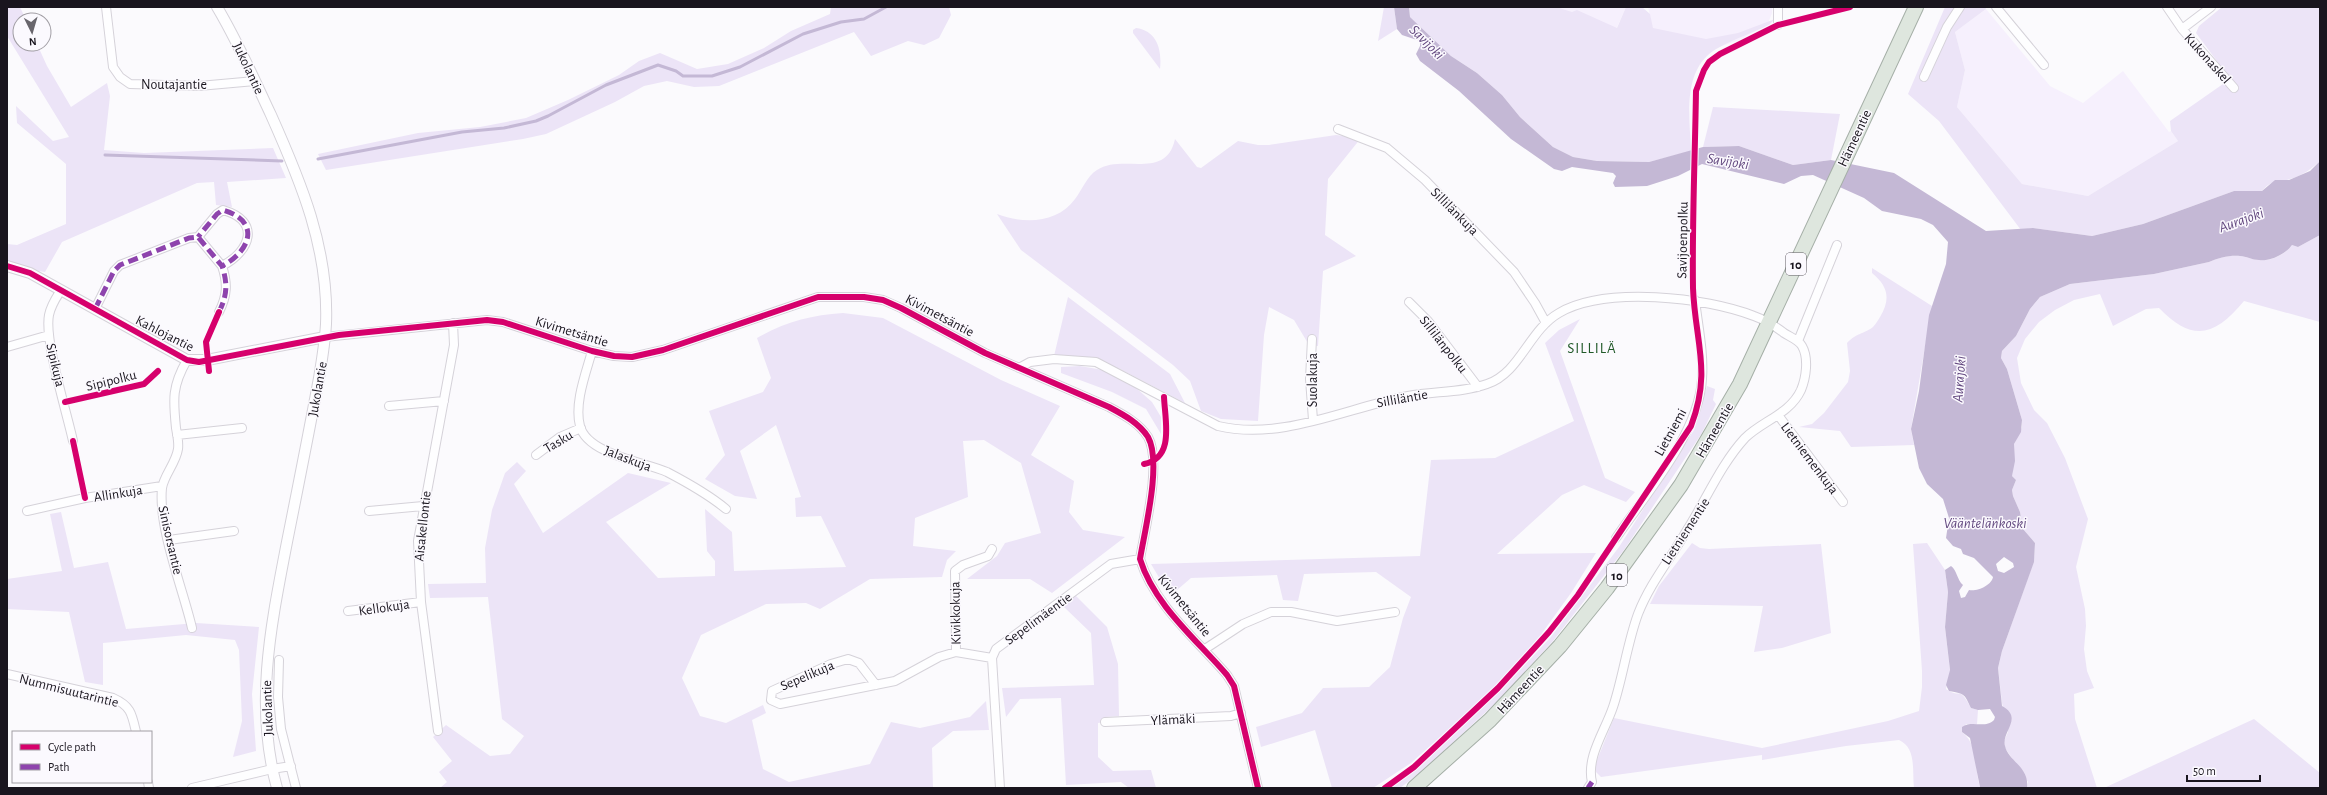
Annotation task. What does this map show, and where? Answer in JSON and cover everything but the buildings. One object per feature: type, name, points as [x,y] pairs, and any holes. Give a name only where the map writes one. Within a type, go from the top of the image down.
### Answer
[{"type":"highway","name":"Hämeentie","points":[[1414,788],[1490,720],[1527,682],[1607,588],[1660,515],[1714,432],[1740,384],[1916,7]]},
{"type":"street","name":"Noutajantie","points":[[106,7],[113,67],[120,78],[130,84],[199,86],[255,81]]},
{"type":"street","name":"Jukolantie","points":[[217,7],[255,81],[300,180],[315,225],[325,290],[325,337],[319,378],[268,645],[264,690],[265,721],[272,769],[277,788]]},
{"type":"street","points":[[1778,7],[1778,25]]},
{"type":"street","points":[[1924,77],[1947,27],[1960,7]]},
{"type":"street","points":[[1996,7],[2044,65]]},
{"type":"street","name":"Kukonaskel","points":[[2167,7],[2182,29],[2234,88]]},
{"type":"street","name":"Kukonaskel","points":[[2182,29],[2211,7]]},
{"type":"street","name":"Sillilänkuja","points":[[1338,129],[1387,148],[1425,180],[1514,272],[1535,303],[1546,323]]},
{"type":"street","points":[[95,309],[114,271],[120,265],[189,238],[198,237],[223,210],[231,212],[244,222],[248,233],[248,242],[241,251],[222,266]]},
{"type":"street","points":[[198,237],[222,266],[227,281],[226,298],[220,312]]},
{"type":"street","points":[[1798,342],[1837,245]]},
{"type":"street","name":"Kahlojantie","points":[[7,266],[30,273],[187,360],[207,360],[325,337]]},
{"type":"street","name":"Sipikuja","points":[[61,290],[53,302],[49,316],[49,335],[73,441]]},
{"type":"street","name":"Kivimetsäntie","points":[[325,337],[453,323],[503,322],[592,351],[614,356],[632,356],[647,354],[818,297],[841,295],[883,300],[985,353],[1128,418],[1140,427],[1148,437],[1155,465],[1140,559],[1145,574],[1170,611],[1205,649],[1234,686],[1258,788]]},
{"type":"street","name":"Silliläntie","points":[[1019,368],[1030,362],[1054,359],[1096,362],[1218,426],[1238,431],[1265,431],[1412,395],[1478,387],[1502,377],[1546,323],[1560,312],[1602,300],[1668,298],[1695,300],[1730,308],[1768,322]]},
{"type":"street","name":"Lietniemi","points":[[1616,538],[1681,442],[1696,414],[1702,380],[1702,361],[1695,300]]},
{"type":"street","name":"Sillilänpolku","points":[[1409,302],[1428,321],[1478,387]]},
{"type":"street","name":"Lietniementie","points":[[1590,785],[1589,768],[1612,710],[1638,613],[1659,572],[1687,531],[1726,465],[1746,438],[1792,404],[1802,389],[1807,357],[1801,344],[1768,322]]},
{"type":"street","name":"Aisakellontie","points":[[438,731],[421,602],[418,541],[423,506],[454,345],[453,323]]},
{"type":"street","points":[[7,347],[49,335]]},
{"type":"street","name":"Suolakuja","points":[[1312,339],[1310,379],[1313,420]]},
{"type":"street","points":[[580,428],[580,401],[592,351]]},
{"type":"street","name":"Sinisorsantie","points":[[187,360],[178,376],[174,394],[178,449],[162,486],[161,501],[169,540],[192,628]]},
{"type":"street","points":[[389,406],[444,401]]},
{"type":"street","name":"Lietniemenkuja","points":[[1778,415],[1843,502]]},
{"type":"street","points":[[177,436],[242,428]]},
{"type":"street","name":"Tasku","points":[[536,455],[560,437],[580,428]]},
{"type":"street","name":"Jalaskuja","points":[[580,428],[599,447],[665,472],[711,496],[726,509]]},
{"type":"street","name":"Allinkuja","points":[[28,511],[85,498],[162,486]]},
{"type":"street","points":[[369,510],[423,506]]},
{"type":"street","points":[[169,540],[234,531]]},
{"type":"street","name":"Kivikkokuja","points":[[956,652],[955,571],[963,565],[988,556],[992,549]]},
{"type":"street","name":"Sepelimäentie","points":[[992,658],[996,649],[1005,641],[1111,564],[1140,559]]},
{"type":"street","name":"Kellokuja","points":[[348,611],[421,602]]},
{"type":"street","points":[[1205,649],[1243,624],[1271,612],[1291,612],[1337,621],[1395,612]]},
{"type":"street","name":"Sepelikuja","points":[[876,685],[859,663],[848,659],[831,664],[772,691],[771,700],[780,704],[876,685],[895,680],[939,657],[956,652],[992,658]]},
{"type":"street","points":[[992,658],[1000,788]]},
{"type":"street","points":[[279,660],[278,697],[281,728],[296,788]]},
{"type":"street","name":"Nummisuutarintie","points":[[7,674],[113,698],[124,703],[130,710],[136,731]]},
{"type":"street","name":"Ylämäki","points":[[1105,722],[1241,713]]},
{"type":"street","points":[[192,788],[291,766]]},
{"type":"shaded area","points":[[7,7],[20,7],[22,12],[12,12],[12,44],[7,36]]},
{"type":"shaded area","points":[[831,7],[949,7],[951,15],[939,38],[924,45],[908,41],[871,56],[854,32],[719,86],[694,87],[667,81],[644,86],[615,102],[546,134],[523,139],[326,170],[318,154],[418,133],[480,127],[526,118],[568,100],[619,75],[639,61],[660,53],[697,69],[728,64],[764,48],[791,31],[830,14]]},
{"type":"shaded area","points":[[1384,7],[1394,7],[1397,29],[1378,41]]},
{"type":"shaded area","points":[[1409,7],[1556,7],[1572,12],[1577,10],[1617,28],[1626,7],[1642,7],[1650,14],[1653,28],[1706,39],[1738,33],[1775,19],[1769,25],[1720,47],[1707,56],[1699,65],[1691,88],[1689,114],[1691,151],[1649,162],[1597,161],[1573,157],[1553,147],[1520,117],[1502,95],[1477,73],[1451,56],[1410,17]]},
{"type":"shaded area","points":[[1505,7],[1626,7],[1606,52]]},
{"type":"shaded area","points":[[1648,7],[1772,7],[1772,13],[1768,23],[1742,39],[1708,51],[1667,93]]},
{"type":"shaded area","points":[[1945,7],[1985,7],[1986,9],[1955,32],[1965,70],[1957,107],[2022,184],[2088,196],[2178,141],[2171,131],[2170,121],[2223,84],[2228,76],[2196,33],[2199,26],[2222,7],[2320,7],[2320,161],[2302,174],[2294,178],[2269,184],[2262,191],[2234,191],[2143,224],[2092,236],[2033,228],[2021,230],[1939,121],[1908,94]]},
{"type":"shaded area","points":[[1986,9],[2050,86],[2083,103],[2123,71],[2169,132],[2171,131],[2178,141],[2088,196],[2022,184],[1957,107],[1965,70],[1955,32]]},
{"type":"shaded area","points":[[1136,28],[1149,33],[1157,43],[1160,55],[1160,69],[1133,33],[1133,30]]},
{"type":"shaded area","points":[[17,52],[41,52],[71,107],[107,83],[110,96],[104,150],[144,153],[273,148],[286,178],[227,182],[232,207],[216,205],[214,182],[197,183],[62,242],[45,272],[7,266],[7,244],[17,245],[66,224],[66,164],[17,123],[16,106],[53,141],[69,137]]},
{"type":"shaded area","points":[[1713,107],[1840,114],[1831,160],[1793,165],[1739,146],[1703,147]]},
{"type":"shaded area","points":[[1336,135],[1361,138],[1328,179],[1325,235],[1356,256],[1323,271],[1318,346],[1309,345],[1294,320],[1269,307],[1264,335],[1258,421],[1221,419],[1201,411],[1190,381],[1173,365],[1021,250],[997,214],[1018,219],[1039,220],[1059,213],[1068,207],[1090,176],[1097,170],[1118,164],[1153,163],[1163,159],[1170,152],[1175,139],[1197,167],[1201,168],[1238,141],[1258,145],[1269,145]]},
{"type":"shaded area","points":[[2320,235],[2320,322],[2244,301],[2223,322],[2213,328],[2203,331],[2183,327],[2159,308],[2146,309],[2113,326],[2100,294],[2074,300],[2055,310],[2039,322],[2025,339],[2017,358],[2021,383],[2034,410],[2047,423],[2065,458],[2088,519],[2076,567],[2085,609],[2086,626],[2084,649],[2087,671],[2094,688],[2074,694],[2075,719],[2097,788],[2027,788],[2028,782],[2005,748],[2004,741],[2008,732],[2002,703],[1998,668],[2002,651],[2034,561],[2035,543],[2023,529],[2020,512],[2013,496],[2012,490],[2016,480],[2012,476],[2014,444],[2022,427],[2022,420],[2007,369],[2001,358],[2002,351],[2016,336],[2030,309],[2040,297],[2070,284],[2154,274],[2209,262],[2228,256],[2242,256],[2256,260],[2268,260],[2282,254],[2292,245],[2298,247]]},
{"type":"shaded area","points":[[1872,268],[1932,306],[1911,429],[1914,445],[1851,447],[1840,431],[1799,427],[1812,424],[1824,413],[1848,382],[1850,371],[1847,343],[1854,337],[1873,327],[1886,304],[1886,293],[1882,283],[1872,273]]},
{"type":"shaded area","points":[[1068,297],[1170,374],[1185,403],[1120,369],[1096,360],[1054,356]]},
{"type":"shaded area","points":[[843,313],[883,318],[1001,380],[1060,406],[1031,455],[1074,481],[1069,512],[1083,530],[1125,537],[1052,593],[1030,579],[967,579],[997,556],[1005,543],[1041,533],[1021,463],[984,440],[963,441],[968,497],[915,518],[913,546],[956,551],[947,560],[942,577],[870,579],[820,609],[806,603],[766,604],[701,635],[682,678],[700,716],[726,723],[763,705],[766,713],[752,720],[763,769],[789,782],[870,764],[891,722],[920,728],[970,717],[986,701],[989,730],[953,731],[932,748],[933,788],[440,788],[447,782],[439,772],[452,761],[433,737],[446,725],[490,756],[510,754],[524,736],[502,719],[488,597],[430,598],[428,584],[486,583],[485,548],[492,510],[505,473],[517,462],[526,471],[514,484],[543,533],[628,473],[671,483],[606,522],[658,578],[715,576],[715,561],[707,551],[705,509],[732,532],[734,571],[846,567],[821,516],[796,517],[795,498],[801,497],[776,425],[740,451],[757,499],[735,496],[705,479],[725,455],[709,411],[763,392],[771,378],[757,338],[767,332],[798,320]]},
{"type":"shaded area","points":[[1580,319],[1560,351],[1605,478],[1635,492],[1626,502],[1584,485],[1562,495],[1497,554],[1596,553],[1571,593],[1540,636],[1496,687],[1411,763],[1373,788],[1332,788],[1315,730],[1261,747],[1256,727],[1302,713],[1323,688],[1369,687],[1390,667],[1403,618],[1411,597],[1376,572],[1304,574],[1298,601],[1283,600],[1277,575],[1191,578],[1170,596],[1151,564],[1420,556],[1431,460],[1495,458],[1574,421],[1545,343],[1559,330]]},
{"type":"shaded area","points":[[1080,366],[1103,370],[1135,387],[1152,402],[1161,417],[1161,434],[1146,409],[1112,392],[1061,373],[1061,367]]},
{"type":"shaded area","points":[[1707,386],[1715,389],[1713,400],[1716,404],[1702,433],[1624,550],[1553,641],[1501,698],[1420,773],[1400,788],[1389,788],[1417,767],[1499,692],[1550,638],[1619,547],[1694,430]]},
{"type":"shaded area","points":[[61,512],[74,568],[108,562],[126,629],[196,623],[259,627],[252,694],[256,751],[233,757],[242,721],[239,650],[235,640],[186,635],[103,643],[103,685],[85,682],[69,612],[7,609],[7,579],[62,571],[50,514]]},
{"type":"shaded area","points":[[1692,543],[1700,548],[1709,549],[1821,544],[1831,633],[1782,648],[1754,652],[1763,606],[1650,604],[1659,586]]},
{"type":"shaded area","points":[[1927,543],[1945,570],[1948,592],[1945,627],[1950,671],[1946,689],[1951,692],[1962,694],[1971,708],[1978,710],[1977,724],[1966,724],[1962,732],[1971,743],[1974,750],[1980,787],[1985,788],[1914,788],[1911,754],[1905,744],[1899,740],[1846,746],[1762,760],[1762,755],[1601,777],[1596,772],[1595,765],[1614,718],[1762,748],[1888,721],[1919,711],[1922,671],[1913,544]]},
{"type":"shaded area","points":[[1075,595],[1107,627],[1118,664],[1119,716],[1105,717],[1105,722],[1098,723],[1098,757],[1113,771],[1151,770],[1156,788],[1129,788],[1121,782],[1066,785],[1061,698],[1020,699],[1006,717],[1002,688],[1094,685],[1091,633],[1064,607]]},
{"type":"shaded area","points":[[2254,719],[2320,773],[2320,788],[2104,788]]},
{"type":"water","points":[[1394,7],[1409,7],[1410,17],[1451,56],[1477,73],[1502,95],[1520,117],[1553,147],[1573,157],[1597,161],[1649,162],[1703,147],[1739,146],[1793,165],[1831,160],[1894,173],[1986,231],[2033,228],[2092,236],[2143,224],[2234,191],[2262,191],[2275,180],[2289,180],[2310,171],[2320,161],[2320,235],[2298,247],[2292,245],[2282,254],[2268,260],[2256,260],[2242,256],[2228,256],[2209,262],[2154,274],[2070,284],[2040,297],[2030,309],[2016,336],[2002,351],[2001,358],[2007,369],[2022,420],[2021,432],[2014,444],[2015,461],[2012,476],[2016,480],[2012,490],[2013,496],[2020,512],[2023,529],[2035,543],[2034,562],[2002,651],[1998,668],[2002,706],[2011,715],[2012,720],[2006,736],[2005,746],[2010,756],[2022,769],[2027,781],[2027,788],[1980,787],[1970,738],[1962,732],[1962,727],[1970,724],[1987,724],[1994,720],[1995,717],[1990,709],[1978,710],[1971,708],[1964,695],[1949,691],[1946,685],[1950,670],[1945,627],[1948,592],[1945,570],[1951,566],[1955,570],[1963,585],[1959,591],[1961,598],[1965,597],[1969,590],[1976,590],[1984,587],[1990,583],[1993,577],[1974,558],[1963,554],[1961,549],[1953,546],[1946,538],[1949,518],[1943,499],[1927,484],[1919,468],[1911,429],[1919,391],[1929,315],[1946,264],[1948,242],[1933,225],[1921,219],[1882,211],[1864,198],[1813,175],[1801,176],[1784,184],[1702,164],[1678,176],[1647,186],[1615,187],[1613,183],[1616,176],[1613,173],[1572,167],[1562,171],[1554,169],[1511,139],[1459,91],[1420,61],[1416,54],[1420,46],[1420,41],[1402,35],[1397,29]],"holes":[[[2004,557],[2013,563],[2014,567],[2004,573],[1998,571],[1996,564]]]},
{"type":"waterway","points":[[318,159],[462,132],[504,128],[536,121],[606,85],[658,65],[676,71],[683,76],[712,76],[740,67],[803,34],[841,22],[864,19],[886,7]]},
{"type":"waterway","points":[[105,155],[282,161]]},
{"type":"marked path","points":[[95,309],[114,271],[120,265],[189,238],[198,237],[222,266],[232,260],[240,252],[245,245],[248,236],[247,229],[243,221],[235,215],[223,210],[217,214],[198,237]]},
{"type":"marked path","points":[[219,312],[224,301],[226,290],[222,266]]},
{"type":"marked path","points":[[1588,788],[1592,782]]},
{"type":"cycle path","name":"Savijoenpolku","points":[[1385,788],[1414,767],[1498,688],[1549,632],[1578,595],[1691,426],[1697,406],[1701,372],[1701,357],[1694,307],[1693,239],[1696,91],[1704,70],[1709,62],[1720,54],[1778,25],[1850,7]]},
{"type":"cycle path","points":[[7,266],[30,273],[187,360],[199,362],[339,335],[487,320],[503,322],[592,351],[614,356],[632,357],[663,350],[818,297],[864,297],[883,300],[901,308],[985,353],[1109,407],[1131,420],[1148,437],[1152,448],[1153,479],[1140,559],[1155,592],[1166,607],[1227,675],[1234,686],[1258,788]]},
{"type":"cycle path","points":[[209,371],[206,342],[219,312]]},
{"type":"cycle path","name":"Sipipolku","points":[[65,402],[144,384],[158,371]]},
{"type":"cycle path","points":[[1144,464],[1154,460],[1160,454],[1164,446],[1166,437],[1164,397]]},
{"type":"cycle path","points":[[73,441],[85,498]]},
{"type":"district","name":"SILLILÄ","points":[[1592,348]]},
{"type":"water label","name":"Savijoki","points":[[1427,42]]},
{"type":"water label","name":"Savijoki","points":[[1728,161]]},
{"type":"water label","name":"Aurajoki","points":[[2241,220]]},
{"type":"water label","name":"Aurajoki","points":[[1959,379]]},
{"type":"water label","name":"Vääntelänkoski","points":[[1985,523]]}]
